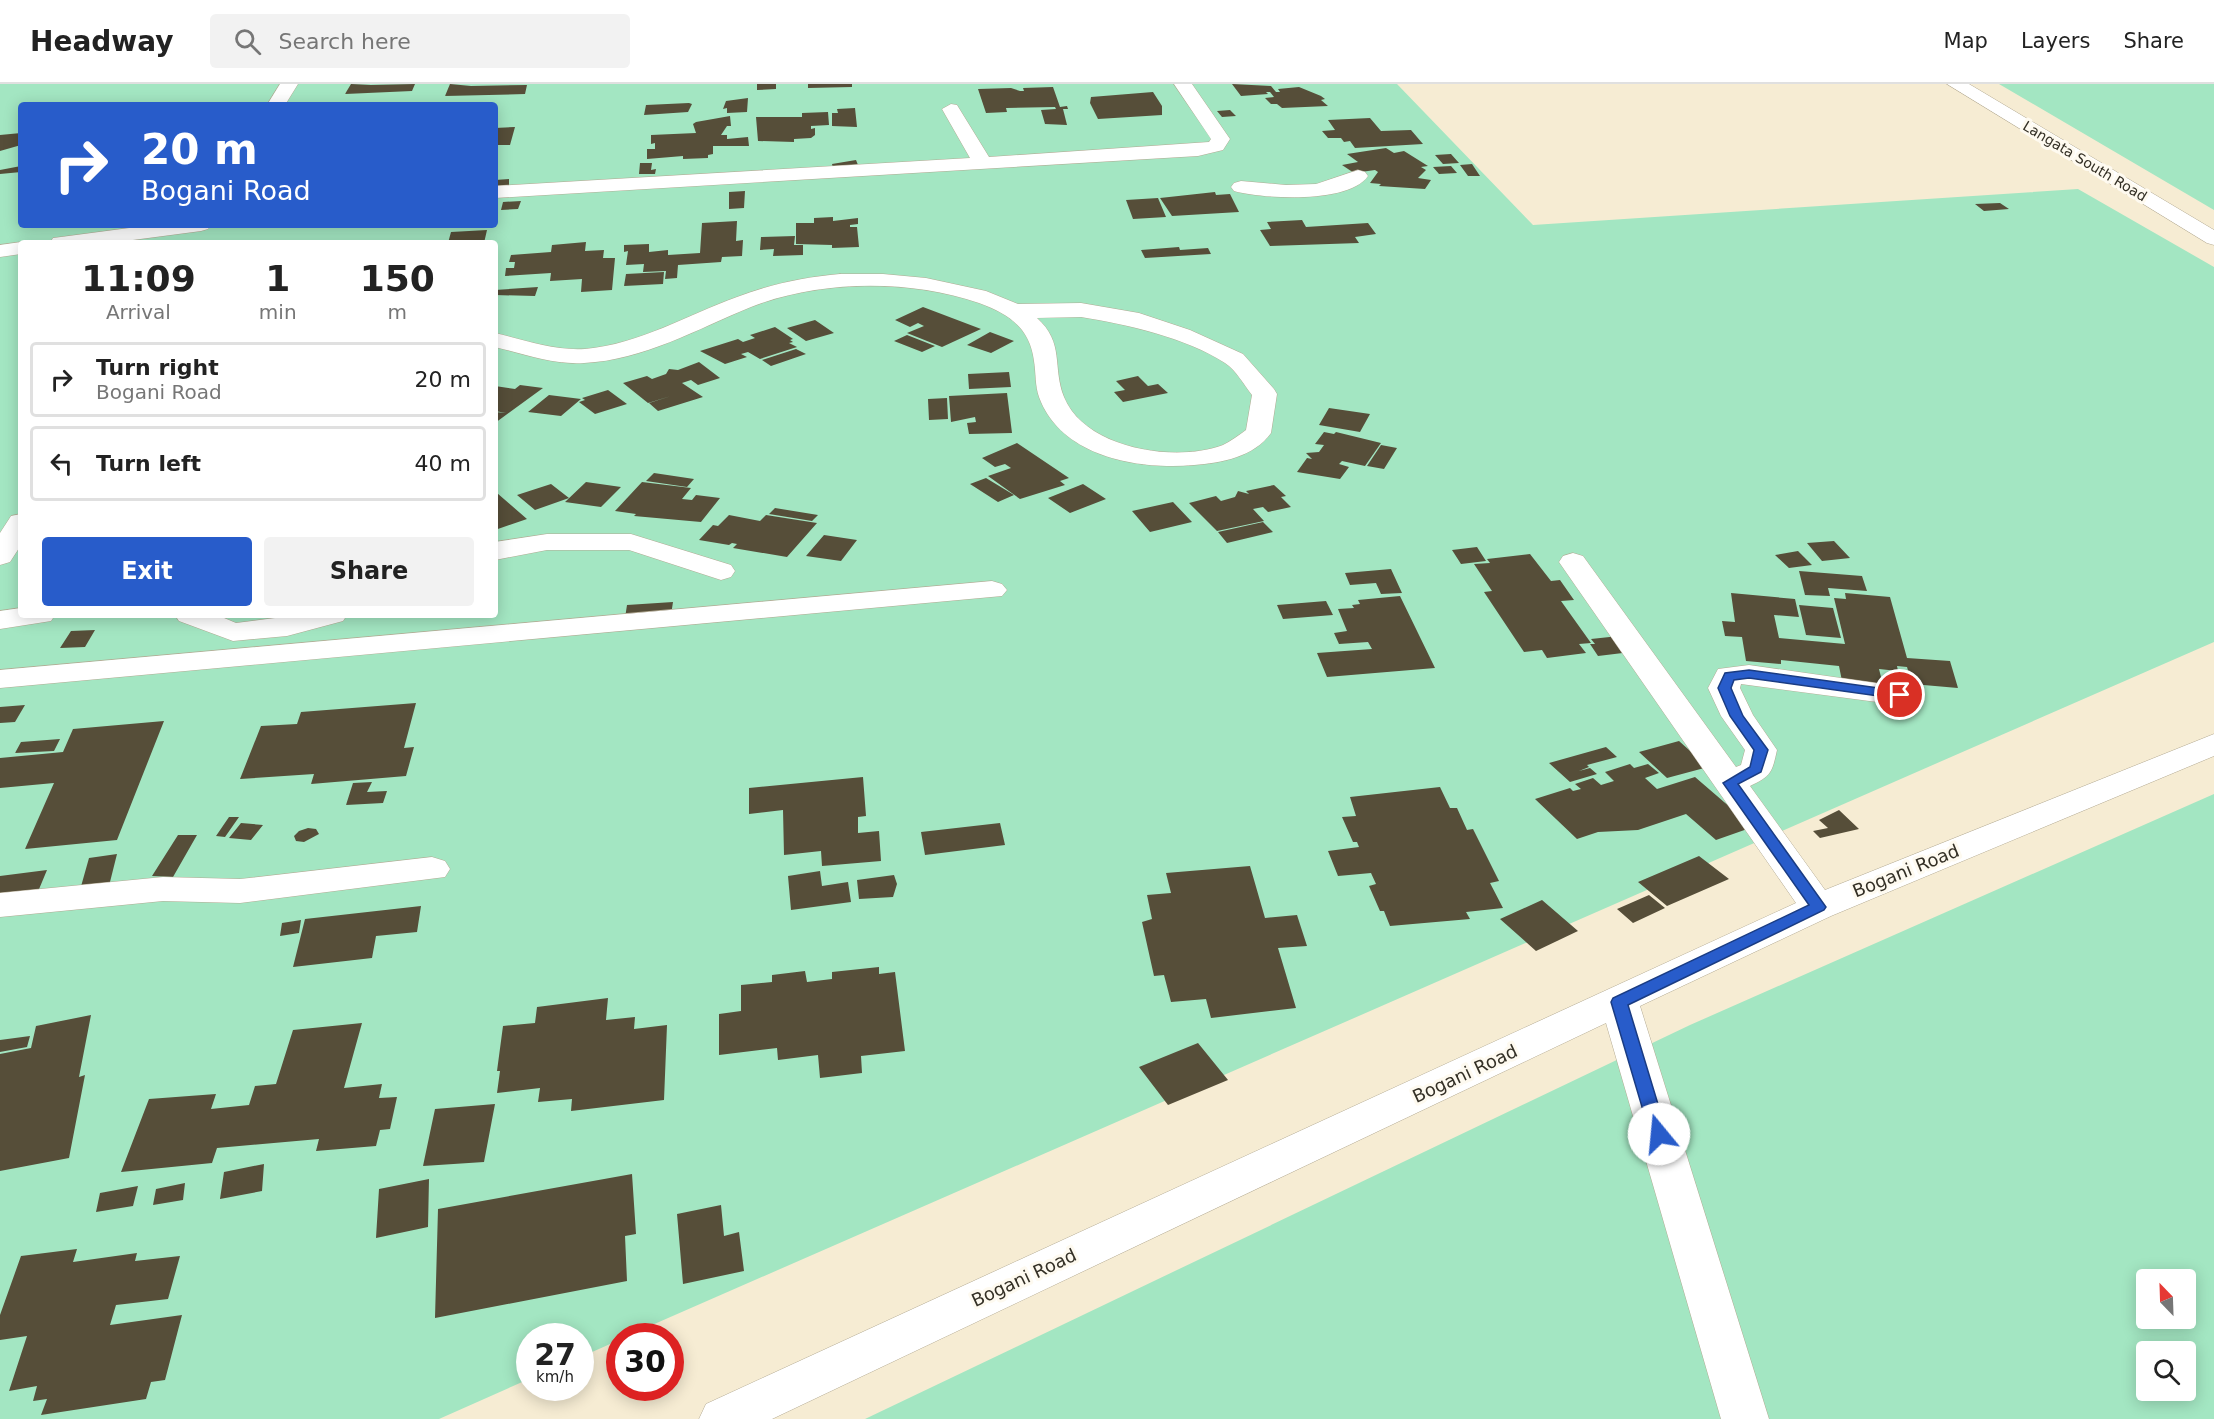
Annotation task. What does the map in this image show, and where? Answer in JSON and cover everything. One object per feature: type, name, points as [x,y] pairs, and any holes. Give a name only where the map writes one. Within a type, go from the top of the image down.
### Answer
[{"type":"street","points":[[278,102],[289,84]]},
{"type":"street","points":[[498,192],[983,164],[1216,147],[1221,139],[1183,84]]},
{"type":"street","name":"Langata South Road","points":[[1956,84],[2214,239]]},
{"type":"street","points":[[951,109],[983,164]]},
{"type":"street","points":[[1198,150],[1234,174],[1307,191],[1346,183],[1358,176]]},
{"type":"street","points":[[1234,174],[1247,196],[1276,209]]},
{"type":"street","points":[[85,240],[179,228]]},
{"type":"street","points":[[0,251],[18,248]]},
{"type":"street","points":[[498,341],[550,355],[585,356],[616,351],[769,294],[797,286],[861,279],[935,285],[982,296],[1016,311],[1040,334],[1052,399],[1067,421],[1095,444],[1144,459],[1187,460],[1230,451],[1258,433],[1265,394],[1235,359],[1182,335],[1131,318],[1081,310],[1016,311]]},
{"type":"street","points":[[0,516],[18,513]]},
{"type":"street","points":[[0,556],[18,527]]},
{"type":"street","points":[[498,550],[547,542],[632,542],[721,571]]},
{"type":"street","points":[[1573,562],[1818,907]]},
{"type":"street","points":[[0,679],[992,590]]},
{"type":"street","points":[[0,620],[18,618]]},
{"type":"street","points":[[198,618],[233,632],[287,627],[321,618]]},
{"type":"street","points":[[1730,783],[1756,770],[1761,750],[1737,716],[1724,688],[1729,676],[1749,674],[1900,695]]},
{"type":"street","name":"Bogani Road","points":[[723,1419],[1818,907],[2214,744]]},
{"type":"street","points":[[0,905],[163,889],[240,891],[432,869]]},
{"type":"street","points":[[1619,1002],[1745,1419]]},
{"type":"green space","points":[[0,84],[1397,84],[1533,225],[2078,189],[2214,267],[2214,642],[657,1323],[606,1323],[606,1346],[594,1351],[594,1323],[516,1323],[516,1385],[439,1419],[0,1419]]},
{"type":"green space","points":[[1999,84],[2214,84],[2214,210]]},
{"type":"green space","points":[[2214,794],[2214,1419],[865,1419],[1690,1025]]},
{"type":"building","points":[[351,84],[415,84],[412,91],[345,94]]},
{"type":"building","points":[[450,84],[527,85],[525,94],[445,96]]},
{"type":"building","points":[[757,84],[776,84],[776,89],[757,90]]},
{"type":"building","points":[[808,84],[852,84],[852,87],[808,88]]},
{"type":"building","points":[[1232,84],[1271,86],[1276,92],[1280,92],[1278,89],[1299,87],[1321,96],[1325,99],[1321,100],[1328,106],[1282,108],[1277,104],[1271,104],[1265,98],[1274,97],[1270,92],[1241,96]]},
{"type":"building","points":[[1053,87],[1060,107],[1067,106],[1068,109],[1063,109],[1067,125],[1045,124],[1041,110],[1056,109],[1055,107],[1006,108],[1007,112],[986,113],[978,89],[1011,88],[1024,91],[1023,88]]},
{"type":"building","points":[[1153,92],[1162,106],[1162,115],[1098,119],[1090,103],[1091,97]]},
{"type":"building","points":[[748,98],[747,112],[727,113],[727,108],[723,109],[726,101]]},
{"type":"building","points":[[692,104],[688,112],[644,115],[646,105]]},
{"type":"building","points":[[855,108],[857,127],[832,126],[832,113],[838,113],[837,109]]},
{"type":"building","points":[[1230,110],[1236,116],[1222,117],[1217,111]]},
{"type":"building","points":[[828,112],[829,125],[811,126],[811,129],[815,128],[815,135],[811,138],[794,139],[794,142],[758,141],[756,117],[802,117],[802,113]]},
{"type":"building","points":[[730,116],[731,126],[727,126],[721,135],[727,135],[727,139],[748,137],[749,146],[713,146],[713,154],[708,155],[708,158],[683,159],[683,156],[647,159],[647,149],[655,149],[655,143],[651,144],[651,135],[696,133],[693,124],[696,122]]},
{"type":"building","points":[[1370,118],[1381,131],[1411,130],[1423,144],[1355,148],[1350,141],[1344,142],[1341,138],[1328,138],[1322,131],[1335,130],[1328,120]]},
{"type":"building","points":[[515,127],[510,145],[498,145],[498,128]]},
{"type":"building","points":[[18,133],[18,146],[0,151],[0,135]]},
{"type":"building","points":[[1386,148],[1394,153],[1404,151],[1428,166],[1421,167],[1426,170],[1418,178],[1431,180],[1425,189],[1379,186],[1381,184],[1370,183],[1378,172],[1375,170],[1354,173],[1342,165],[1358,162],[1347,154]]},
{"type":"building","points":[[1451,154],[1459,163],[1443,164],[1435,155]]},
{"type":"building","points":[[856,160],[858,165],[833,168],[832,164]]},
{"type":"building","points":[[640,163],[652,163],[651,170],[656,169],[655,174],[639,174]]},
{"type":"building","points":[[1472,164],[1480,176],[1468,176],[1460,165]]},
{"type":"building","points":[[1451,166],[1457,173],[1439,174],[1433,167]]},
{"type":"building","points":[[18,167],[18,172],[0,174],[0,170]]},
{"type":"building","points":[[509,179],[509,187],[498,188],[498,180]]},
{"type":"building","points":[[745,191],[744,208],[729,209],[729,192]]},
{"type":"building","points":[[1215,192],[1216,195],[1230,194],[1239,212],[1172,216],[1160,198]]},
{"type":"building","points":[[1158,198],[1166,217],[1133,219],[1126,200]]},
{"type":"building","points":[[521,201],[518,209],[501,210],[503,202]]},
{"type":"building","points":[[2000,203],[2009,209],[1984,211],[1975,204]]},
{"type":"building","points":[[833,217],[833,221],[858,218],[858,224],[850,225],[850,227],[857,227],[859,247],[832,248],[832,245],[796,244],[796,223],[814,223],[814,218]]},
{"type":"building","points":[[1302,220],[1306,227],[1368,223],[1376,234],[1355,237],[1359,243],[1270,246],[1260,230],[1271,229],[1267,222]]},
{"type":"building","points":[[737,221],[736,241],[743,240],[742,256],[722,257],[721,262],[678,265],[677,278],[665,279],[666,271],[643,272],[644,264],[626,265],[628,251],[624,252],[624,245],[649,244],[649,252],[668,250],[668,255],[700,253],[702,223]]},
{"type":"building","points":[[487,230],[485,240],[449,240],[451,232]]},
{"type":"building","points":[[795,236],[794,245],[803,245],[803,255],[773,256],[774,249],[760,250],[761,237]]},
{"type":"building","points":[[586,242],[585,251],[604,250],[603,258],[615,258],[612,290],[581,292],[582,279],[550,281],[551,273],[505,276],[506,268],[514,268],[515,262],[509,262],[511,255],[551,252],[552,245]]},
{"type":"building","points":[[1179,247],[1180,250],[1208,248],[1211,254],[1145,258],[1141,250]]},
{"type":"building","points":[[664,272],[663,284],[624,286],[626,274]]},
{"type":"building","points":[[538,287],[535,296],[498,295],[498,290]]},
{"type":"building","points":[[923,307],[981,329],[942,347],[907,333],[924,326],[918,323],[910,327],[895,320]]},
{"type":"building","points":[[815,320],[834,333],[806,341],[787,328]]},
{"type":"building","points":[[775,327],[793,339],[790,340],[793,342],[789,343],[797,347],[760,359],[748,352],[741,354],[747,357],[725,364],[700,351],[738,339],[743,342],[755,338],[750,335]]},
{"type":"building","points":[[990,332],[1014,341],[991,353],[967,345]]},
{"type":"building","points":[[907,335],[935,346],[922,352],[894,341]]},
{"type":"building","points":[[796,349],[806,354],[771,366],[762,360]]},
{"type":"building","points":[[699,362],[720,378],[698,385],[691,380],[682,383],[703,397],[658,411],[649,403],[671,396],[648,403],[623,383],[647,376],[652,379],[666,374],[669,369],[678,370]]},
{"type":"building","points":[[1009,372],[1011,387],[969,389],[968,374]]},
{"type":"building","points":[[1138,376],[1148,386],[1158,384],[1168,393],[1123,402],[1114,392],[1125,390],[1116,381]]},
{"type":"building","points":[[520,385],[543,388],[498,421],[498,412],[506,413],[498,412],[498,386],[515,389]]},
{"type":"building","points":[[608,390],[627,404],[595,414],[579,402],[585,400],[582,398]]},
{"type":"building","points":[[1007,393],[1012,433],[969,434],[967,423],[976,422],[975,417],[951,422],[949,396]]},
{"type":"building","points":[[549,395],[581,399],[561,416],[528,412]]},
{"type":"building","points":[[947,398],[948,419],[929,420],[928,399]]},
{"type":"building","points":[[1329,408],[1370,414],[1360,432],[1319,425]]},
{"type":"building","points":[[1324,432],[1334,434],[1336,432],[1381,443],[1365,466],[1342,461],[1339,464],[1349,467],[1340,479],[1297,472],[1307,458],[1312,459],[1306,453],[1319,452],[1324,445],[1315,444]]},
{"type":"building","points":[[1017,443],[1069,478],[1060,481],[1065,485],[1020,499],[988,476],[1011,468],[1005,464],[995,467],[982,458]]},
{"type":"building","points":[[1381,445],[1397,448],[1384,469],[1367,466]]},
{"type":"building","points":[[654,473],[694,479],[687,487],[646,481]]},
{"type":"building","points":[[986,478],[1014,495],[998,502],[970,484]]},
{"type":"building","points":[[586,482],[621,487],[601,507],[565,502]]},
{"type":"building","points":[[642,482],[691,488],[682,499],[692,500],[696,495],[720,498],[701,522],[634,516],[636,514],[615,511]]},
{"type":"building","points":[[551,484],[569,498],[535,510],[517,495]]},
{"type":"building","points":[[1083,484],[1106,499],[1070,513],[1048,498]]},
{"type":"building","points":[[1274,485],[1286,496],[1281,497],[1291,507],[1268,512],[1263,507],[1253,509],[1264,521],[1217,531],[1189,503],[1216,496],[1221,501],[1235,497],[1238,491],[1249,494],[1246,491]]},
{"type":"building","points":[[498,494],[527,519],[498,529]]},
{"type":"building","points":[[1173,502],[1192,522],[1150,532],[1132,511]]},
{"type":"building","points":[[775,508],[818,515],[812,521],[769,514]]},
{"type":"building","points":[[729,515],[760,521],[766,515],[817,523],[787,557],[733,548],[737,544],[732,543],[729,545],[699,540],[713,525],[718,526]]},
{"type":"building","points":[[1263,522],[1273,532],[1227,543],[1218,532]]},
{"type":"building","points":[[824,535],[857,540],[841,561],[806,556]]},
{"type":"building","points":[[1834,541],[1850,558],[1822,561],[1807,543]]},
{"type":"building","points":[[1477,547],[1486,561],[1461,564],[1452,550]]},
{"type":"building","points":[[1798,551],[1812,565],[1789,568],[1775,555]]},
{"type":"building","points":[[1530,554],[1551,581],[1560,580],[1574,600],[1561,601],[1591,643],[1579,644],[1586,653],[1547,658],[1542,650],[1524,652],[1484,592],[1492,591],[1474,564],[1490,563],[1487,559]]},
{"type":"building","points":[[1391,569],[1402,593],[1381,594],[1376,583],[1350,585],[1345,573]]},
{"type":"building","points":[[1799,571],[1862,576],[1867,591],[1828,588],[1830,596],[1805,595]]},
{"type":"building","points":[[1731,593],[1795,599],[1799,617],[1774,615],[1779,638],[1845,644],[1834,598],[1846,599],[1845,593],[1890,597],[1907,658],[1950,661],[1958,688],[1912,684],[1907,667],[1897,666],[1898,671],[1879,669],[1883,685],[1842,681],[1839,666],[1781,660],[1781,664],[1746,661],[1742,637],[1725,636],[1722,621],[1735,622]]},
{"type":"building","points":[[1400,596],[1435,668],[1327,677],[1317,653],[1372,649],[1368,642],[1339,644],[1334,633],[1347,631],[1338,609],[1354,608],[1352,605],[1360,604],[1358,600]]},
{"type":"building","points":[[1326,601],[1333,615],[1283,619],[1277,605]]},
{"type":"building","points":[[673,602],[671,615],[625,618],[627,605]]},
{"type":"building","points":[[1799,605],[1833,608],[1841,638],[1806,635]]},
{"type":"building","points":[[95,630],[85,647],[60,648],[71,631]]},
{"type":"building","points":[[1619,636],[1631,652],[1598,656],[1590,644],[1595,644],[1591,639]]},
{"type":"building","points":[[416,703],[404,748],[414,747],[406,776],[311,784],[314,774],[240,779],[261,726],[297,724],[301,712]]},
{"type":"building","points":[[25,705],[15,722],[0,723],[0,707]]},
{"type":"building","points":[[164,721],[117,840],[25,849],[54,783],[0,788],[0,758],[63,752],[73,729]]},
{"type":"building","points":[[60,739],[54,751],[15,753],[21,742]]},
{"type":"building","points":[[1679,741],[1708,767],[1667,778],[1639,752]]},
{"type":"building","points":[[1606,747],[1617,757],[1587,765],[1589,767],[1579,771],[1590,768],[1597,774],[1570,782],[1549,763]]},
{"type":"building","points":[[1630,764],[1634,768],[1648,764],[1659,773],[1645,778],[1657,789],[1695,777],[1753,827],[1716,840],[1686,814],[1638,830],[1598,832],[1577,839],[1535,799],[1570,788],[1573,791],[1581,789],[1575,784],[1593,778],[1601,785],[1614,781],[1605,772]]},
{"type":"building","points":[[863,777],[866,816],[858,817],[858,833],[879,831],[881,861],[822,866],[821,851],[784,855],[783,810],[749,814],[749,788]]},
{"type":"building","points":[[372,782],[367,792],[387,791],[383,803],[346,805],[353,783]]},
{"type":"building","points":[[1440,787],[1450,808],[1457,808],[1467,830],[1473,829],[1499,881],[1490,883],[1503,908],[1466,912],[1470,919],[1390,926],[1384,911],[1380,911],[1369,886],[1376,884],[1371,873],[1338,876],[1328,851],[1359,847],[1357,842],[1353,842],[1342,817],[1356,816],[1350,797]]},
{"type":"building","points":[[1839,810],[1859,829],[1820,838],[1813,831],[1828,828],[1819,820]]},
{"type":"building","points":[[229,817],[239,817],[225,837],[216,836]]},
{"type":"building","points":[[241,823],[263,825],[251,840],[229,838]]},
{"type":"building","points":[[1000,823],[1005,845],[925,855],[921,832]]},
{"type":"building","points":[[308,828],[316,829],[319,834],[304,842],[296,841],[294,836],[299,831]]},
{"type":"building","points":[[178,835],[197,835],[173,877],[152,876]]},
{"type":"building","points":[[117,854],[109,886],[80,890],[89,858]]},
{"type":"building","points":[[1699,856],[1729,879],[1667,906],[1638,882]]},
{"type":"building","points":[[1250,866],[1265,918],[1297,915],[1307,946],[1278,948],[1296,1008],[1211,1018],[1206,999],[1171,1002],[1164,975],[1154,976],[1142,922],[1152,919],[1147,895],[1171,893],[1166,873]]},
{"type":"building","points":[[47,870],[37,894],[0,898],[0,876]]},
{"type":"building","points":[[820,871],[822,886],[848,882],[851,902],[791,910],[788,876]]},
{"type":"building","points":[[894,875],[897,884],[893,897],[859,899],[857,880]]},
{"type":"building","points":[[1649,895],[1665,908],[1633,923],[1617,909]]},
{"type":"building","points":[[1542,900],[1578,931],[1536,951],[1500,919]]},
{"type":"building","points":[[421,906],[417,932],[376,936],[372,958],[293,967],[305,919]]},
{"type":"building","points":[[301,920],[299,933],[280,936],[282,923]]},
{"type":"building","points":[[879,967],[879,974],[895,972],[905,1051],[861,1056],[862,1073],[820,1078],[818,1055],[778,1060],[777,1048],[719,1055],[719,1014],[741,1011],[741,985],[772,982],[772,975],[805,971],[807,982],[832,979],[832,972]]},
{"type":"building","points":[[608,998],[606,1020],[635,1017],[634,1029],[667,1025],[664,1100],[571,1111],[572,1099],[538,1102],[540,1088],[497,1093],[500,1071],[497,1071],[503,1026],[535,1023],[537,1007]]},
{"type":"building","points":[[91,1015],[79,1077],[85,1075],[69,1158],[0,1171],[0,1054],[31,1048],[36,1026]]},
{"type":"building","points":[[362,1023],[344,1088],[382,1084],[379,1098],[397,1097],[390,1129],[380,1130],[376,1146],[316,1151],[319,1139],[217,1148],[212,1163],[121,1172],[149,1099],[216,1094],[211,1109],[249,1105],[255,1086],[276,1084],[293,1030]]},
{"type":"building","points":[[30,1036],[27,1047],[0,1052],[0,1040]]},
{"type":"building","points":[[1198,1043],[1228,1080],[1168,1105],[1139,1067]]},
{"type":"building","points":[[495,1104],[484,1162],[423,1166],[435,1109]]},
{"type":"building","points":[[264,1164],[262,1191],[220,1199],[224,1172]]},
{"type":"building","points":[[632,1174],[636,1234],[625,1236],[627,1281],[435,1318],[438,1209]]},
{"type":"building","points":[[429,1179],[428,1227],[376,1238],[379,1189]]},
{"type":"building","points":[[185,1183],[183,1200],[153,1205],[156,1189]]},
{"type":"building","points":[[138,1186],[133,1206],[96,1212],[100,1193]]},
{"type":"building","points":[[721,1205],[724,1236],[739,1232],[744,1271],[683,1284],[677,1214]]},
{"type":"building","points":[[77,1249],[73,1262],[137,1253],[135,1261],[180,1256],[168,1299],[116,1305],[110,1325],[182,1315],[165,1380],[151,1382],[146,1399],[41,1415],[47,1399],[33,1401],[37,1386],[9,1391],[27,1336],[0,1340],[0,1315],[21,1256]]},
{"type":"route","points":[[1659,1134],[1619,1002],[1818,907],[1730,783],[1756,770],[1761,750],[1737,716],[1724,688],[1729,676],[1749,674],[1900,695]]}]
